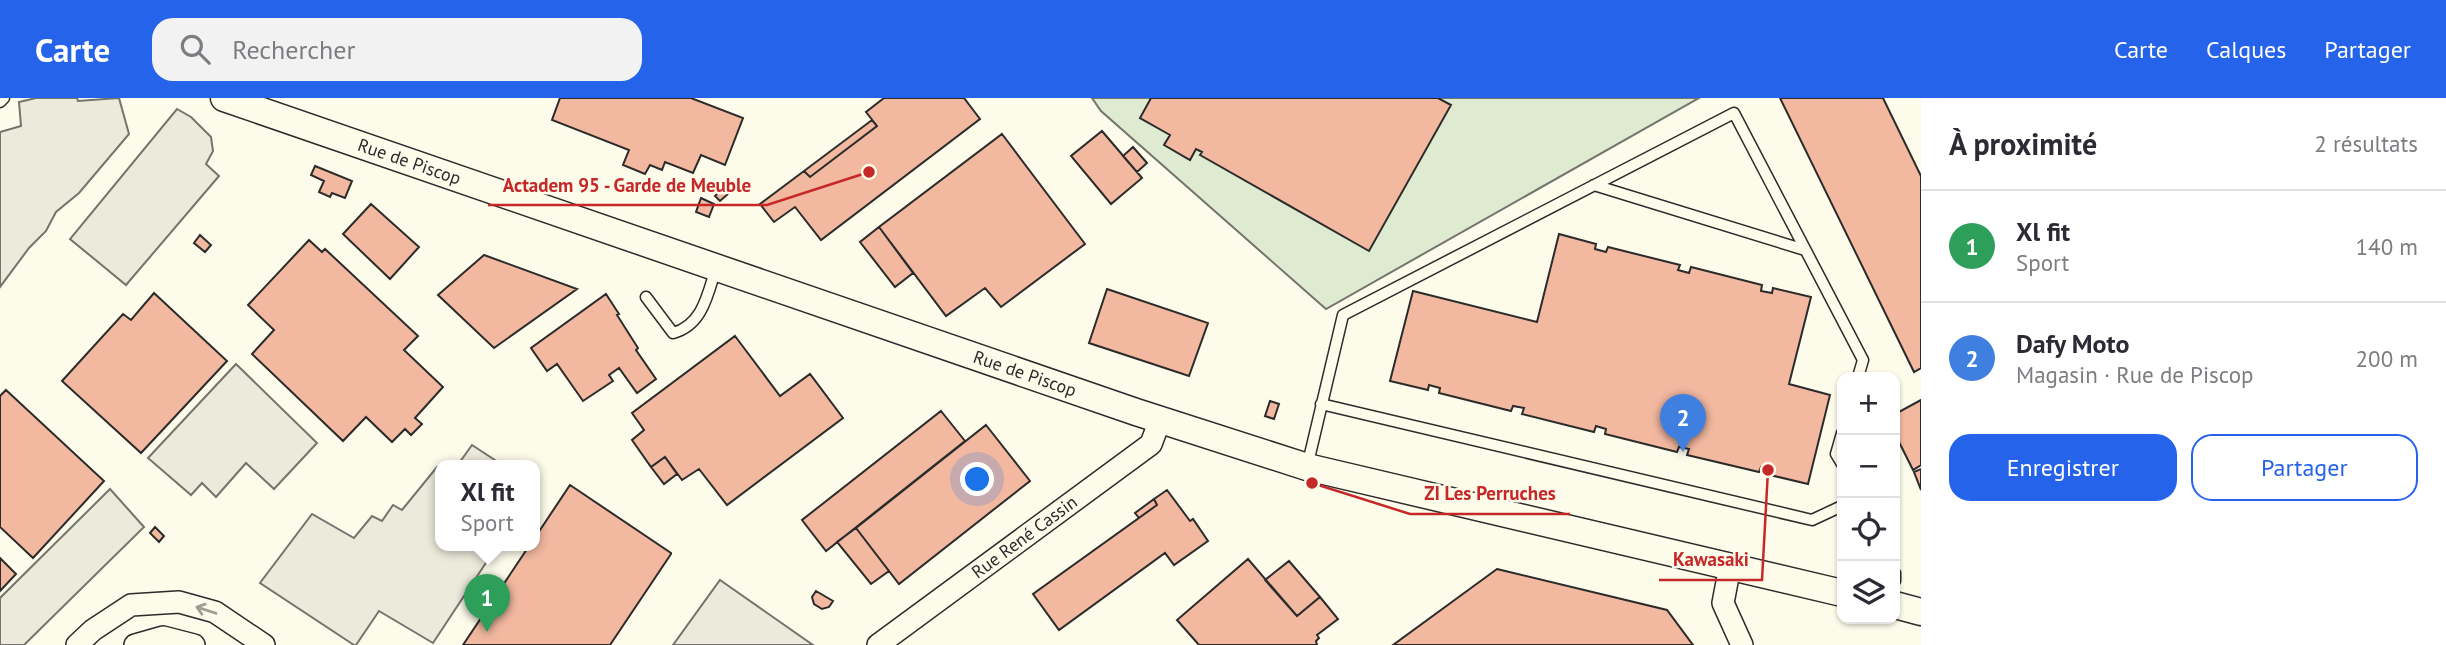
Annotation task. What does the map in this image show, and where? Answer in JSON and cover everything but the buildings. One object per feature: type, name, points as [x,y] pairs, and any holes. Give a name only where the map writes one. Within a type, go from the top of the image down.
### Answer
[{"type":"street","name":"Rue de Piscop","points":[[224,98],[1160,420],[1307,467],[1837,592]]},
{"type":"street","name":"Rue René Cassin","points":[[877,645],[1151,444],[1160,420]]},
{"type":"street","points":[[1730,566],[1723,603],[1742,645]]},
{"type":"street","points":[[77,645],[93,630],[131,605],[179,602],[215,612],[264,645]]},
{"type":"street","points":[[1900,607],[1921,612]]},
{"type":"street","points":[[135,645],[163,637],[194,645]]},
{"type":"lane","points":[[0,102],[4,98]]},
{"type":"lane","points":[[1307,467],[1343,315],[1734,113],[1863,360],[1859,372]]},
{"type":"lane","points":[[1594,185],[1805,250]]},
{"type":"lane","points":[[646,298],[673,333],[681,331],[694,321],[704,306],[716,268]]},
{"type":"lane","points":[[1321,404],[1812,520],[1837,508]]},
{"type":"green space","points":[[1092,98],[1699,98],[1326,309],[1101,111]]},
{"type":"shaded area","points":[[36,98],[77,98],[78,101],[119,98],[129,134],[79,193],[56,212],[46,231],[29,248],[0,287],[0,132],[21,126],[19,102]]},
{"type":"shaded area","points":[[177,109],[191,117],[211,137],[213,151],[206,164],[219,176],[126,285],[70,239]]},
{"type":"shaded area","points":[[236,364],[317,443],[274,489],[246,463],[216,497],[202,483],[191,495],[148,458]]},
{"type":"shaded area","points":[[472,445],[495,460],[461,460]]},
{"type":"shaded area","points":[[435,469],[435,551],[494,551],[433,643],[379,611],[354,645],[260,583],[312,514],[354,538],[372,516],[382,521],[393,505],[402,510]]},
{"type":"shaded area","points":[[110,489],[144,527],[24,645],[0,645],[0,598]]},
{"type":"shaded area","points":[[720,580],[813,645],[673,645]]},
{"type":"place","name":"Actadem 95 - Garde de Meuble","points":[[869,172]]},
{"type":"place","name":"Dafy Moto","points":[[1683,452]]},
{"type":"place","name":"Kawasaki","points":[[1768,470]]},
{"type":"place","name":"ZI Les Perruches","points":[[1312,483]]},
{"type":"place","name":"Xl fit","points":[[487,632]]}]
